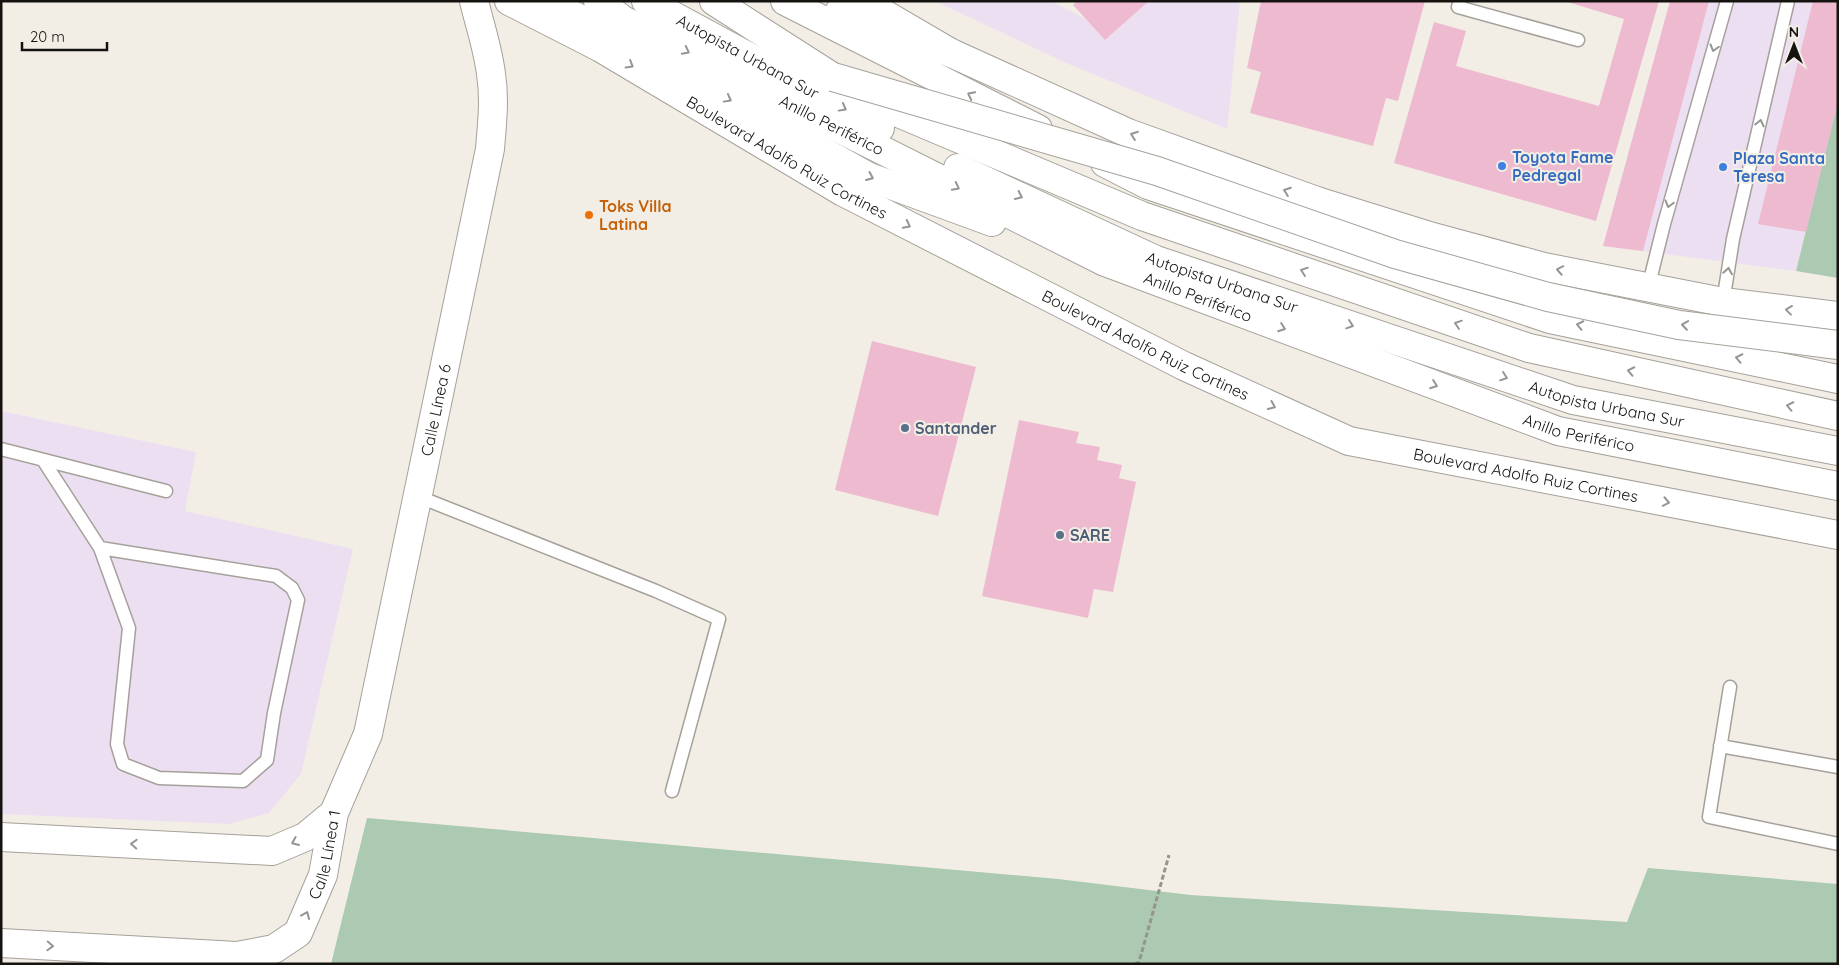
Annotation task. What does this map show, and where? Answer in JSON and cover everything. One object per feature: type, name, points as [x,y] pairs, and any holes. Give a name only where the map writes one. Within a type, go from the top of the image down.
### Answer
[{"type":"main road","name":"Calle Línea 6","points":[[334,813],[368,734],[490,149],[494,108],[492,76],[486,44],[474,1]]},
{"type":"main road","name":"Boulevard Adolfo Ruiz Cortines","points":[[509,1],[601,48],[843,192],[1184,366],[1350,441],[1838,535]]},
{"type":"main road","points":[[546,1],[661,61],[869,177],[1105,262]]},
{"type":"main road","name":"Anillo Periférico","points":[[598,1],[623,20],[1105,262],[1558,431],[1838,486]]},
{"type":"main road","name":"Autopista Urbana Sur","points":[[646,1],[918,149],[1156,260],[1573,400],[1838,451]]},
{"type":"main road","name":"Autopista Urbana Sur","points":[[714,1],[870,101],[1142,216],[1520,345],[1838,416]]},
{"type":"main road","points":[[785,1],[1148,185],[1550,319],[1838,379]]},
{"type":"main road","points":[[809,1],[950,53],[1128,133],[1317,201],[1433,237],[1544,267],[1648,288],[1723,302],[1838,316]]},
{"type":"main road","points":[[862,1],[950,53]]},
{"type":"main road","points":[[833,77],[1157,171],[1396,254],[1548,297],[1679,324],[1838,345]]},
{"type":"main road","points":[[1317,201],[1550,319]]},
{"type":"main road","name":"Calle Línea 1","points":[[1,837],[272,852],[305,837],[334,813]]},
{"type":"main road","name":"Calle Línea 1","points":[[1,943],[237,956],[274,949],[298,933],[323,875],[334,813]]},
{"type":"lane","points":[[1460,1],[1458,7],[1578,40]]},
{"type":"lane","points":[[1648,288],[1664,224],[1727,1]]},
{"type":"lane","points":[[1723,302],[1733,238],[1788,1]]},
{"type":"lane","points":[[1,449],[166,491]]},
{"type":"lane","points":[[43,460],[100,548],[129,628],[117,744],[123,764],[159,778],[243,781],[267,760],[274,713],[298,600],[292,588],[276,576],[100,548]]},
{"type":"lane","points":[[417,496],[656,591],[719,619],[672,791]]},
{"type":"lane","points":[[1730,687],[1709,817],[1838,844]]},
{"type":"lane","points":[[1720,746],[1838,767]]},
{"type":"path","points":[[1136,964],[1139,962],[1169,855]]},
{"type":"shaded area","points":[[935,1],[1051,1],[1088,20],[1105,40],[1149,1],[1240,1],[1227,129],[1066,63]]},
{"type":"shaded area","name":"Plaza Santa Teresa","points":[[1670,1],[1838,1],[1838,101],[1796,271],[1603,246]]},
{"type":"shaded area","points":[[1,411],[196,452],[185,511],[353,549],[301,774],[269,813],[229,824],[1,814]]},
{"type":"green space","points":[[1838,101],[1838,278],[1796,271]]},
{"type":"green space","points":[[367,818],[1058,879],[1190,895],[1627,922],[1648,868],[1838,884],[1838,964],[331,964]]},
{"type":"building","points":[[1077,1],[1149,1],[1105,40],[1073,5]]},
{"type":"building","points":[[1261,1],[1425,1],[1398,101],[1386,98],[1373,146],[1250,113],[1261,72],[1247,68]]},
{"type":"building","points":[[1564,1],[1659,1],[1596,221],[1394,163],[1434,22],[1466,31],[1456,66],[1599,106],[1624,19]]},
{"type":"building","points":[[1670,1],[1709,1],[1643,251],[1603,246]]},
{"type":"building","points":[[1813,1],[1838,1],[1838,101],[1806,232],[1758,224]]},
{"type":"building","name":"Santander","points":[[872,341],[976,367],[938,516],[835,490]]},
{"type":"building","name":"SARE","points":[[1019,420],[1079,432],[1076,443],[1100,447],[1097,460],[1122,465],[1119,478],[1136,482],[1113,592],[1094,589],[1088,618],[982,596]]},
{"type":"place","name":"Toyota Fame Pedregal","points":[[1502,166]]},
{"type":"place","name":"Plaza Santa Teresa","points":[[1723,167]]},
{"type":"place","name":"Toks Villa Latina","points":[[589,215]]},
{"type":"place","name":"Santander","points":[[905,428]]},
{"type":"place","name":"SARE","points":[[1060,535]]}]
